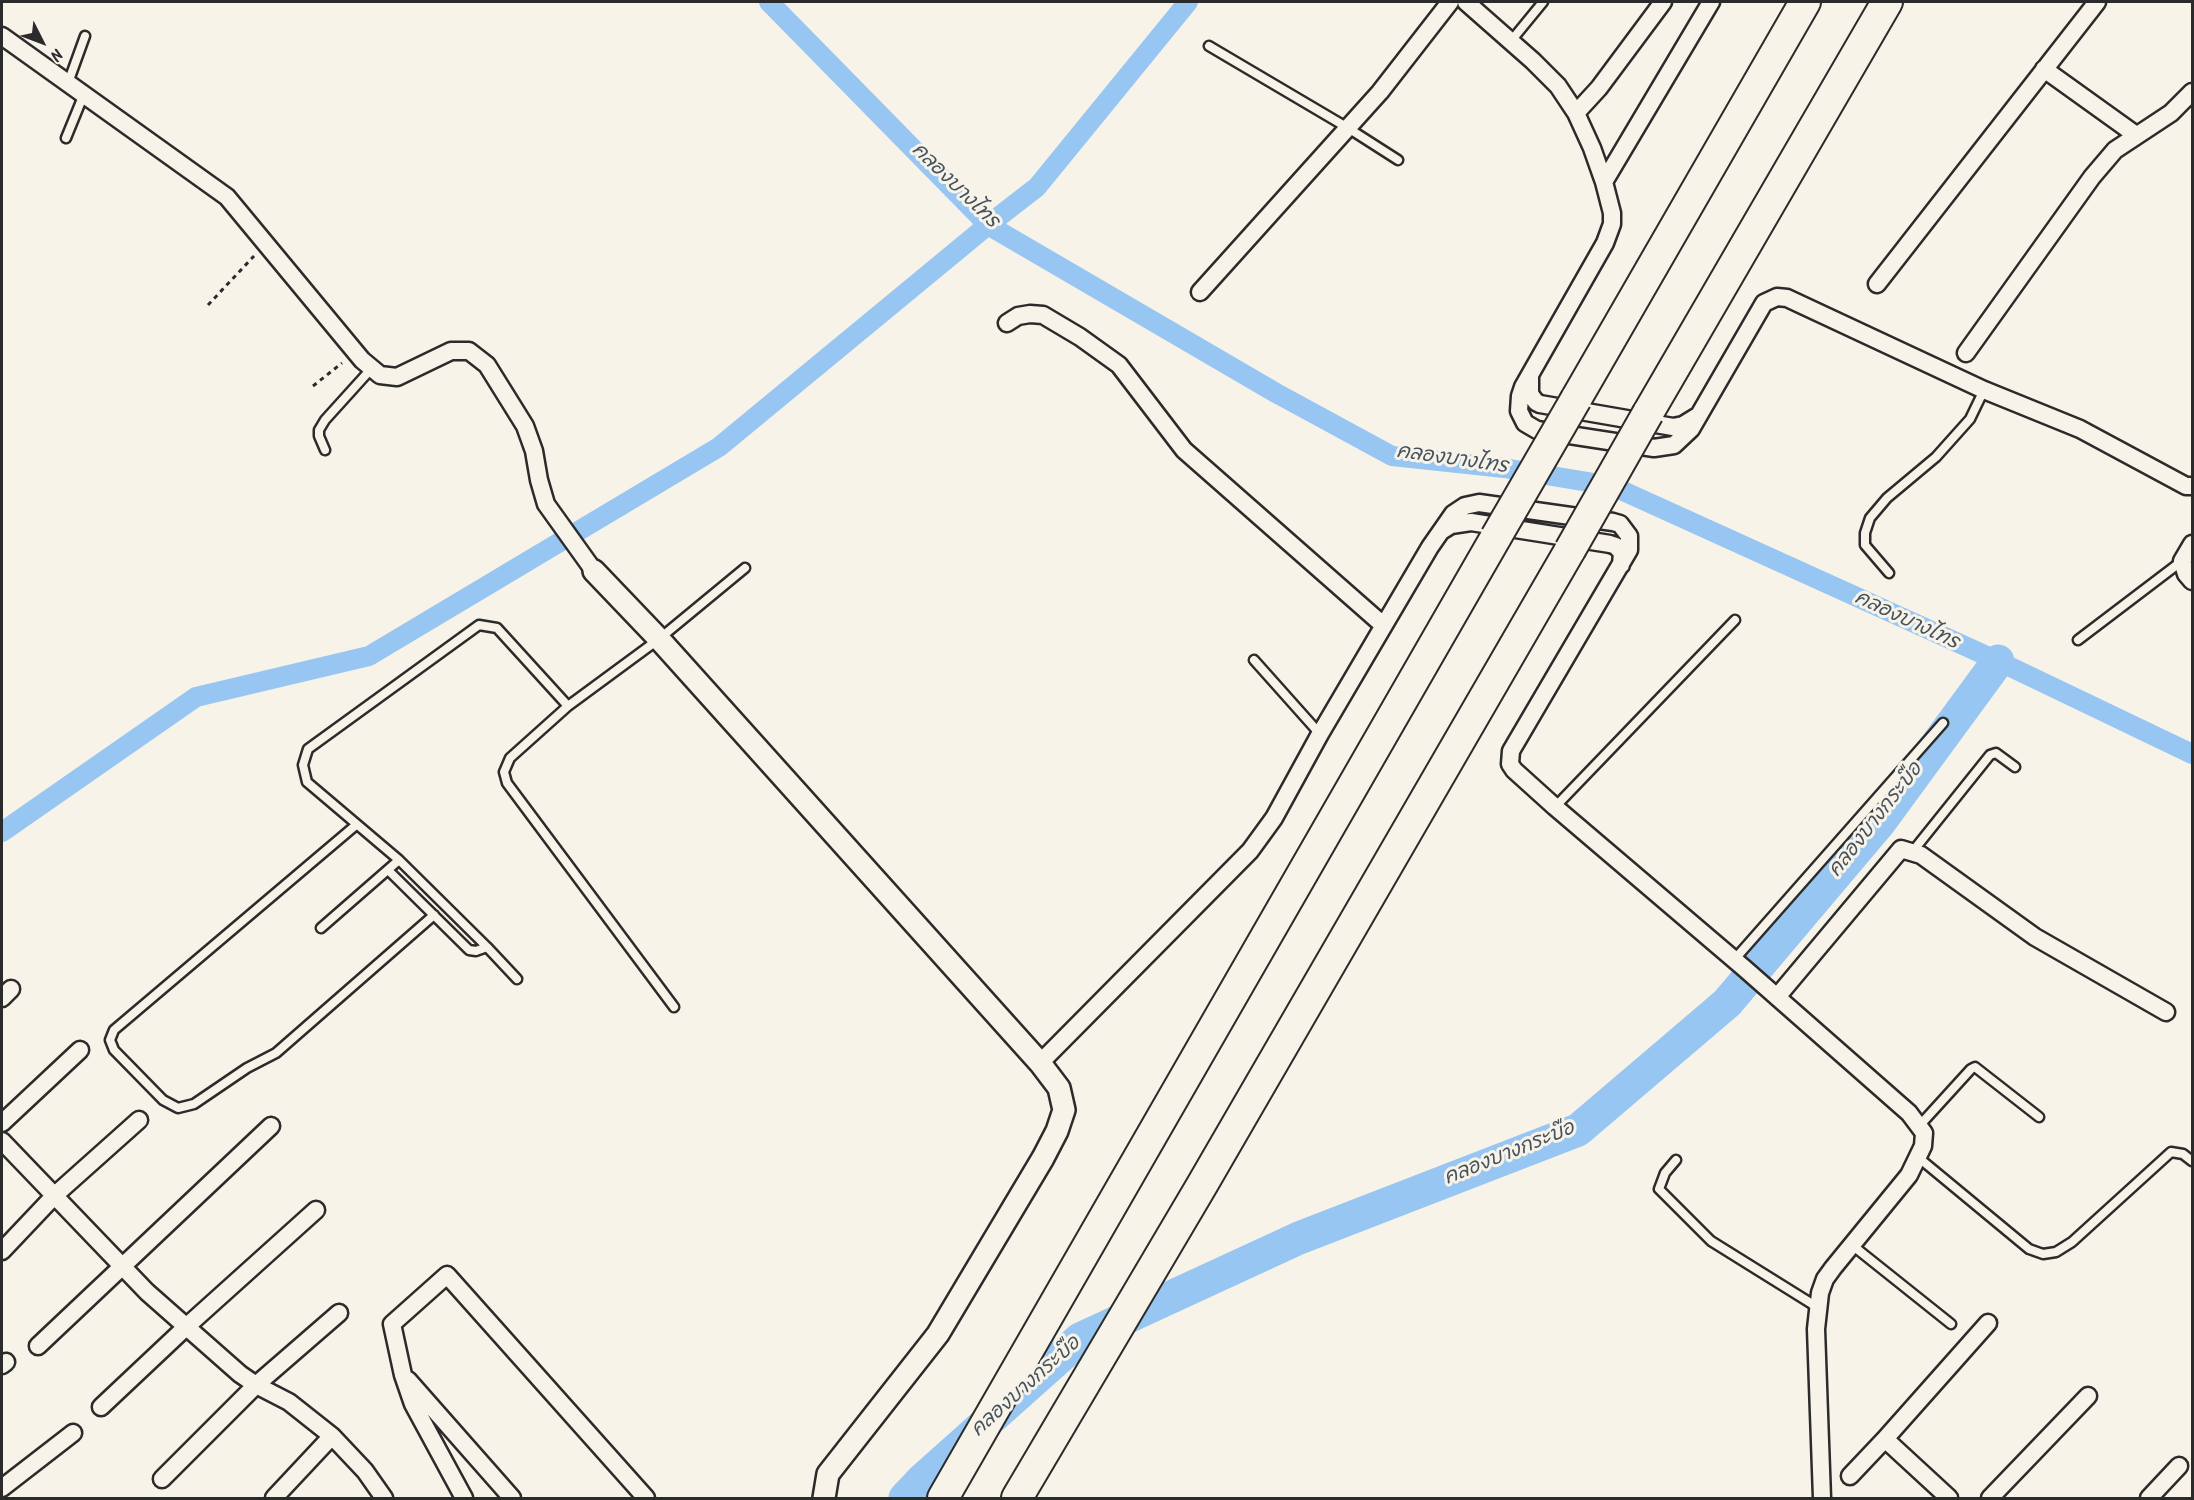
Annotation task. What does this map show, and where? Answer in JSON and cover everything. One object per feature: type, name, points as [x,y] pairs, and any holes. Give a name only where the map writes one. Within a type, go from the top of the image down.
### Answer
[{"type":"highway","points":[[942,1498],[1805,2]]},
{"type":"highway","points":[[1017,1498],[1202,1185],[1887,2]]},
{"type":"street","points":[[1200,292],[1380,92],[1450,2]]},
{"type":"street","points":[[1466,2],[1558,86],[1576,113],[1592,148],[1612,213],[1609,234],[1530,373],[1520,396],[1519,411],[1525,423],[1537,430],[1662,448],[1674,445],[1686,436],[1700,415],[1764,303],[1777,297],[1787,298],[1984,390],[2080,429],[2186,486],[2193,486]]},
{"type":"street","points":[[1576,113],[1599,88],[1663,2]]},
{"type":"street","points":[[1604,182],[1711,2]]},
{"type":"street","points":[[1878,284],[2097,2]]},
{"type":"street","points":[[2,36],[227,197],[355,352],[380,375],[397,377],[452,351],[470,351],[487,365],[525,426],[534,451],[546,504],[594,571],[659,639],[1040,1063],[1059,1088],[1064,1110],[1057,1131],[1043,1158],[938,1334],[828,1474],[824,1498]]},
{"type":"street","points":[[2044,69],[2136,135]]},
{"type":"street","points":[[1966,353],[2092,177],[2115,150],[2171,113],[2193,92]]},
{"type":"street","points":[[1007,323],[1018,316],[1043,315],[1080,337],[1119,365],[1184,450],[1383,626]]},
{"type":"street","points":[[1530,373],[1530,394],[1540,404],[1673,427],[1683,425],[1700,415]]},
{"type":"street","points":[[1040,1063],[1250,851],[1274,818],[1320,734],[1436,537],[1451,525],[1471,522],[1610,544],[1620,549],[1621,566],[1511,751],[1510,764],[1555,807],[1909,1113],[1924,1133],[1919,1158],[1909,1174],[1825,1279],[1817,1307],[1822,1498]]},
{"type":"street","points":[[2193,544],[2182,561],[2186,574],[2193,581]]},
{"type":"street","points":[[1772,993],[1901,849],[1913,851],[1942,868],[2035,937],[2166,1012]]},
{"type":"street","points":[[2,1123],[80,1050]]},
{"type":"street","points":[[2,1251],[55,1195],[139,1120]]},
{"type":"street","points":[[38,1346],[121,1265],[271,1126]]},
{"type":"street","points":[[2,1141],[121,1265],[186,1327],[240,1374],[289,1402],[332,1436],[365,1471],[384,1498]]},
{"type":"street","points":[[100,1407],[316,1210]]},
{"type":"street","points":[[464,1498],[413,1404],[403,1375],[392,1324],[447,1275],[646,1498]]},
{"type":"street","points":[[162,1479],[256,1385],[339,1313]]},
{"type":"street","points":[[1850,1476],[1989,1323]]},
{"type":"street","points":[[403,1375],[512,1498]]},
{"type":"street","points":[[1990,1498],[2088,1396]]},
{"type":"street","points":[[2,1488],[73,1433]]},
{"type":"street","points":[[274,1498],[332,1436]]},
{"type":"street","points":[[1885,1438],[1949,1498]]},
{"type":"street","points":[[2149,1498],[2179,1466]]},
{"type":"lane","points":[[1511,41],[1543,2]]},
{"type":"lane","points":[[68,83],[85,36]]},
{"type":"lane","points":[[1209,46],[1398,160]]},
{"type":"lane","points":[[66,138],[84,94]]},
{"type":"lane","points":[[325,450],[318,436],[319,430],[325,420],[372,368]]},
{"type":"lane","points":[[1889,573],[1865,545],[1865,532],[1870,518],[1887,498],[1943,449],[1970,419],[1984,390]]},
{"type":"lane","points":[[2078,640],[2182,561]]},
{"type":"lane","points":[[674,1007],[507,783],[504,772],[510,758],[568,706],[659,639],[745,568]]},
{"type":"lane","points":[[1555,807],[1735,620]]},
{"type":"lane","points":[[517,980],[399,860],[307,782],[303,765],[308,749],[478,625],[497,628],[568,706]]},
{"type":"lane","points":[[1254,660],[1320,734]]},
{"type":"lane","points":[[1739,964],[1943,723]]},
{"type":"lane","points":[[1913,851],[1990,755],[1996,753],[2015,767]]},
{"type":"lane","points":[[356,825],[114,1030],[110,1040],[114,1050],[163,1100],[178,1108],[194,1104],[246,1068],[276,1053],[434,915]]},
{"type":"lane","points":[[321,928],[399,860]]},
{"type":"lane","points":[[388,870],[469,950],[476,951],[487,947]]},
{"type":"lane","points":[[1920,1125],[1975,1067],[2039,1117]]},
{"type":"lane","points":[[1919,1158],[2029,1250],[2043,1254],[2056,1252],[2072,1242],[2171,1152],[2183,1154],[2193,1161]]},
{"type":"lane","points":[[1676,1160],[1665,1173],[1659,1189],[1711,1241],[1817,1307]]},
{"type":"lane","points":[[1851,1245],[1951,1324]]},
{"type":"path","points":[[208,305],[266,243]]},
{"type":"path","points":[[313,386],[355,352]]},
{"type":"waterway","name":"คลองบางไทร","points":[[769,2],[988,225],[1276,393],[1392,456],[1504,468],[1612,486],[1998,661],[2192,754]]},
{"type":"waterway","points":[[2,832],[196,697],[369,656],[719,447],[1037,187],[1188,2]]},
{"type":"waterway","name":"คลองบางกระบือ","points":[[905,1498],[922,1480],[1080,1339],[1299,1238],[1578,1130],[1727,1003],[1880,822],[1998,661]]}]
